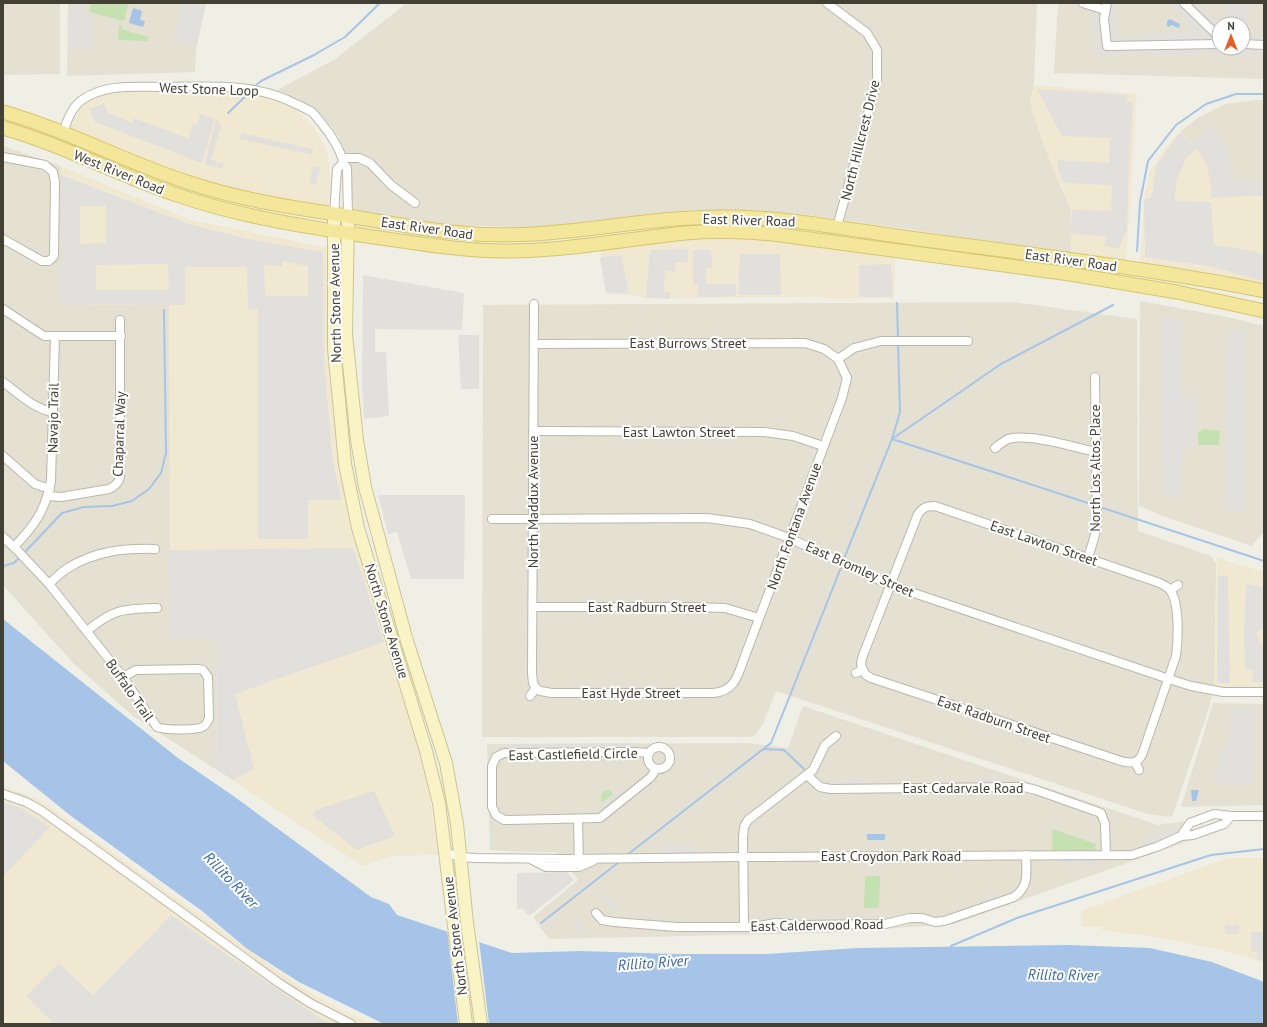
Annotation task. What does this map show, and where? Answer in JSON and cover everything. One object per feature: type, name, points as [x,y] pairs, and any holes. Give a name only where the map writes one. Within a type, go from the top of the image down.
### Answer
[{"type":"main road","name":"West River Road","points":[[3,112],[40,124],[176,179],[234,196]]},
{"type":"main road","name":"West River Road","points":[[3,128],[46,143],[171,193],[236,213]]},
{"type":"main road","name":"East River Road","points":[[234,196],[274,205],[414,228],[487,235],[524,235],[565,232],[680,218],[722,217],[786,220],[906,238],[1106,264],[1237,285],[1264,291]]},
{"type":"main road","name":"East River Road","points":[[236,213],[341,232],[448,248],[479,250],[523,251],[563,249],[687,233],[732,232],[802,237],[871,248],[1070,274],[1177,292],[1264,311]]},
{"type":"main road","name":"North Stone Avenue","points":[[334,214],[341,232],[346,335],[356,440],[366,487],[405,634],[446,763],[457,824],[467,923],[481,1024]]},
{"type":"main road","name":"North Stone Avenue","points":[[348,216],[341,232],[334,348],[345,464],[358,528],[426,751],[439,804],[466,1024]]},
{"type":"main road","points":[[661,236],[666,229],[670,228],[724,224],[752,218]]},
{"type":"main road","points":[[732,232],[756,226],[828,233],[837,227]]},
{"type":"street","name":"North Hillcrest Drive","points":[[827,3],[867,33],[877,50],[877,71],[874,92],[837,227]]},
{"type":"street","points":[[1083,3],[1106,6],[1104,19],[1107,46],[1211,44]]},
{"type":"street","points":[[1184,3],[1211,29]]},
{"type":"street","points":[[1251,44],[1264,45]]},
{"type":"street","name":"West Stone Loop","points":[[63,133],[69,114],[81,100],[97,92],[110,88],[188,86],[239,88],[269,92],[290,100],[312,113],[334,141],[347,168],[348,216]]},
{"type":"street","points":[[3,157],[45,164],[53,172],[55,177],[54,256],[48,261],[42,261],[3,239]]},
{"type":"street","points":[[334,214],[337,170],[343,161],[359,158],[370,163],[391,185],[415,203]]},
{"type":"street","name":"North Maddux Avenue","points":[[534,304],[532,679],[536,688]]},
{"type":"street","points":[[3,309],[44,336],[120,336],[120,320]]},
{"type":"street","name":"Navajo Trail","points":[[15,548],[37,521],[49,492],[52,468],[55,336]]},
{"type":"street","name":"Chaparral Way","points":[[49,492],[61,497],[109,489],[119,482],[120,336]]},
{"type":"street","points":[[838,359],[854,348],[881,341],[968,341]]},
{"type":"street","name":"East Burrows Street","points":[[534,344],[805,343],[824,349],[838,359]]},
{"type":"street","name":"North Fontana Avenue","points":[[727,690],[735,680],[842,398],[847,378],[838,359]]},
{"type":"street","name":"North Los Altos Place","points":[[1088,558],[1097,524],[1095,377]]},
{"type":"street","points":[[3,382],[37,406],[44,410],[53,412]]},
{"type":"street","name":"East Lawton Street","points":[[533,431],[764,432],[793,436],[823,446]]},
{"type":"street","points":[[995,448],[1008,439],[1024,438],[1051,441],[1096,452]]},
{"type":"street","points":[[3,456],[35,484],[49,492]]},
{"type":"street","name":"East Lawton Street","points":[[890,585],[918,514],[927,506],[935,506],[1157,582],[1166,586],[1170,590]]},
{"type":"street","name":"East Bromley Street","points":[[492,519],[706,518],[750,524],[789,538],[890,585],[1169,679],[1191,686],[1220,691],[1264,692]]},
{"type":"street","name":"Buffalo Trail","points":[[3,537],[49,584],[123,677],[153,723],[160,728],[165,729],[198,728],[204,727],[207,723],[209,718],[208,677],[203,670],[136,670],[123,677]]},
{"type":"street","points":[[49,584],[71,566],[100,554],[121,549],[155,549]]},
{"type":"street","name":"East Radburn Street","points":[[890,585],[862,658],[859,672],[871,678],[1126,763],[1136,762]]},
{"type":"street","points":[[1139,770],[1136,762],[1142,755],[1176,656],[1176,610],[1175,601],[1170,590],[1178,585]]},
{"type":"street","name":"East Radburn Street","points":[[533,607],[725,608],[759,618]]},
{"type":"street","points":[[86,631],[101,619],[118,612],[129,609],[157,608]]},
{"type":"street","points":[[530,696],[536,688]]},
{"type":"street","name":"East Hyde Street","points":[[536,688],[540,691],[552,693],[713,693],[727,690]]},
{"type":"street","points":[[744,927],[744,828],[748,820],[813,770],[825,745],[836,736]]},
{"type":"street","name":"East Castlefield Circle","points":[[663,747],[669,752],[671,759],[668,765],[661,769],[656,769],[649,763],[649,754],[652,749],[663,747]]},
{"type":"street","name":"East Castlefield Circle","points":[[649,754],[636,752],[504,753],[496,757],[492,766],[492,808],[496,815],[504,820],[600,818],[651,778],[656,769]]},
{"type":"street","name":"East Cedarvale Road","points":[[807,775],[820,787],[831,789],[1024,787],[1036,790],[1101,813],[1105,824],[1106,856]]},
{"type":"street","points":[[3,794],[42,811],[279,983],[310,1003],[351,1024]]},
{"type":"street","name":"East Croydon Park Road","points":[[1181,836],[1190,823],[1214,814],[1231,816],[1264,816]]},
{"type":"street","name":"East Croydon Park Road","points":[[446,853],[461,857],[530,859],[546,867],[600,859],[644,858],[1132,855],[1159,846],[1181,836],[1193,835],[1224,824],[1231,816]]},
{"type":"street","points":[[578,819],[579,863]]},
{"type":"street","name":"East Calderwood Road","points":[[596,913],[602,920],[627,924],[677,927],[753,927],[776,923],[802,925],[885,924],[910,918],[922,918],[935,922],[952,919],[1019,894],[1026,882],[1026,855]]},
{"type":"shaded area","points":[[3,3],[60,3],[60,74],[3,75]]},
{"type":"shaded area","points":[[68,3],[206,3],[196,50],[195,72],[67,76]]},
{"type":"shaded area","points":[[69,3],[83,3],[83,16],[92,17],[91,49],[69,49]]},
{"type":"shaded area","points":[[183,3],[206,3],[196,46],[174,41]]},
{"type":"shaded area","points":[[407,3],[1037,3],[1034,85],[1030,100],[1050,161],[1071,210],[1071,253],[809,215],[747,210],[694,210],[556,228],[445,225],[353,212],[350,164],[338,135],[320,113],[299,99],[277,90],[334,60]]},
{"type":"shaded area","points":[[1058,3],[1264,3],[1264,79],[1054,73]]},
{"type":"shaded area","points":[[1059,3],[1117,3],[1114,10],[1116,30],[1118,35],[1125,40],[1148,33],[1195,32],[1169,3],[1198,3],[1211,16],[1211,53],[1097,56],[1093,11],[1072,4]]},
{"type":"shaded area","points":[[1228,3],[1251,3],[1248,16],[1225,16]]},
{"type":"shaded area","points":[[1251,34],[1264,36],[1264,56],[1248,57],[1242,56],[1251,56]]},
{"type":"shaded area","points":[[1034,85],[1137,94],[1126,262],[1071,253],[1071,209],[1050,161],[1033,115],[1030,100]]},
{"type":"shaded area","points":[[1037,89],[1127,95],[1127,101],[1133,102],[1127,229],[1119,249],[1104,246],[1107,236],[1071,234],[1072,210],[1111,211],[1112,185],[1064,183],[1058,171],[1058,160],[1109,164],[1110,138],[1062,136]]},
{"type":"shaded area","points":[[223,91],[274,97],[293,108],[310,122],[322,139],[328,156],[331,188],[327,207],[262,197],[209,183],[169,170],[70,129],[78,112],[88,102],[104,95],[126,92]]},
{"type":"shaded area","points":[[1264,100],[1264,196],[1211,197],[1211,180],[1202,154],[1180,132],[1199,117],[1225,104]]},
{"type":"shaded area","points":[[104,103],[107,112],[132,123],[134,118],[189,139],[193,123],[198,124],[200,114],[214,119],[202,163],[95,122],[89,109]]},
{"type":"shaded area","points":[[216,119],[221,126],[211,160],[224,163],[223,169],[205,164]]},
{"type":"shaded area","points":[[1210,126],[1223,144],[1229,157],[1233,174],[1233,182],[1259,181],[1264,179],[1264,195],[1212,198],[1210,178],[1205,160],[1196,148],[1186,159],[1177,179],[1174,201],[1211,202],[1214,245],[1253,251],[1264,255],[1264,281],[1208,266],[1145,257],[1144,200],[1151,197],[1157,164],[1180,133],[1192,144]]},
{"type":"shaded area","points":[[1180,132],[1202,154],[1209,170],[1211,180],[1211,197],[1264,196],[1264,285],[1140,263],[1145,192],[1150,171],[1165,148]]},
{"type":"shaded area","points":[[241,133],[313,149],[312,155],[240,139]]},
{"type":"shaded area","points":[[3,146],[61,166],[61,304],[169,305],[171,639],[216,639],[217,770],[133,716],[73,663],[3,585]]},
{"type":"shaded area","points":[[61,166],[188,219],[327,248],[327,333],[334,426],[344,491],[379,626],[426,769],[438,855],[391,856],[363,866],[217,770],[216,639],[171,639],[169,305],[61,304]]},
{"type":"shaded area","points":[[313,166],[320,168],[316,185],[309,184]]},
{"type":"shaded area","points":[[61,175],[189,224],[252,240],[323,252],[324,359],[332,455],[341,500],[308,500],[308,539],[258,539],[258,310],[248,309],[247,267],[185,267],[185,305],[61,304]],"holes":[[[80,206],[106,206],[106,243],[80,244]],[[283,261],[308,266],[308,296],[265,296],[264,265],[282,266]],[[168,264],[169,290],[96,290],[96,265]]]},
{"type":"shaded area","points":[[716,238],[789,242],[895,258],[894,298],[829,299],[818,297],[776,297],[647,299],[634,295],[610,295],[600,250]]},
{"type":"shaded area","points":[[688,249],[688,262],[675,262],[675,271],[665,271],[664,292],[670,292],[670,299],[646,297],[650,250]]},
{"type":"shaded area","points":[[693,250],[711,250],[712,268],[706,268],[706,284],[736,284],[736,296],[698,297],[698,284],[693,284]]},
{"type":"shaded area","points":[[740,254],[780,254],[781,295],[738,295]]},
{"type":"shaded area","points":[[621,255],[629,293],[606,293],[600,258]]},
{"type":"shaded area","points":[[891,264],[893,297],[859,297],[859,265]]},
{"type":"shaded area","points":[[363,275],[464,293],[462,330],[375,329],[375,352],[386,352],[389,416],[364,419],[362,384]]},
{"type":"shaded area","points":[[1140,301],[1228,317],[1264,326],[1264,532],[1252,546],[1165,517],[1139,506]]},
{"type":"shaded area","points":[[1013,302],[1137,319],[1138,531],[1211,556],[1216,563],[1215,679],[1210,705],[1172,817],[1147,814],[776,691],[763,724],[754,736],[749,737],[482,737],[483,305]]},
{"type":"shaded area","points":[[1162,319],[1183,320],[1182,397],[1195,397],[1195,445],[1183,446],[1182,497],[1164,496]]},
{"type":"shaded area","points":[[1228,331],[1245,331],[1246,511],[1225,511]]},
{"type":"shaded area","points":[[458,335],[479,335],[479,389],[461,389]]},
{"type":"shaded area","points":[[378,495],[465,495],[464,579],[411,579],[397,532],[388,534]]},
{"type":"shaded area","points":[[353,548],[384,642],[235,694],[254,769],[233,780],[217,770],[216,639],[171,639],[169,550]]},
{"type":"shaded area","points":[[1217,558],[1264,572],[1264,687],[1214,687]]},
{"type":"shaded area","points":[[1218,576],[1228,576],[1230,683],[1217,683]]},
{"type":"shaded area","points":[[1246,583],[1264,588],[1264,627],[1256,633],[1264,650],[1264,682],[1253,682],[1253,669],[1245,669],[1244,633]]},
{"type":"shaded area","points":[[1213,703],[1264,704],[1264,805],[1181,807]]},
{"type":"shaded area","points":[[803,706],[1158,825],[1184,821],[1192,840],[954,924],[827,933],[549,939],[533,917],[578,880],[556,852],[490,850],[487,744],[749,743],[788,748]]},
{"type":"shaded area","points":[[1234,709],[1255,709],[1253,785],[1216,784],[1216,769],[1221,769],[1221,754],[1225,754],[1226,741],[1230,741]]},
{"type":"shaded area","points":[[638,743],[639,749],[510,751],[510,744]]},
{"type":"shaded area","points":[[976,778],[1003,778],[1003,784],[976,785]]},
{"type":"shaded area","points":[[863,779],[864,785],[836,785],[835,780]]},
{"type":"shaded area","points":[[3,787],[12,789],[43,802],[297,985],[337,1008],[375,1024],[3,1024]]},
{"type":"shaded area","points":[[622,789],[627,795],[607,810],[602,804]]},
{"type":"shaded area","points":[[374,791],[395,836],[357,850],[312,815],[316,810]]},
{"type":"shaded area","points":[[3,803],[19,807],[50,827],[3,876]]},
{"type":"shaded area","points":[[1175,827],[1179,835],[1147,849],[1143,840]]},
{"type":"shaded area","points":[[663,846],[693,846],[693,858],[662,858]]},
{"type":"shaded area","points":[[1064,856],[1099,857],[1099,865],[1063,864]]},
{"type":"shaded area","points":[[1228,858],[1264,858],[1264,963],[1226,951],[1162,938],[1102,930],[1101,927],[1081,927],[1081,911]]},
{"type":"shaded area","points":[[567,872],[574,880],[529,916],[522,908],[517,909],[517,873]]},
{"type":"shaded area","points":[[996,893],[998,899],[985,904],[983,898]]},
{"type":"shaded area","points":[[602,894],[614,900],[620,909],[614,911],[607,902],[600,899]]},
{"type":"shaded area","points":[[171,915],[324,1021],[332,1024],[54,1024],[26,996],[59,963],[93,995]]},
{"type":"shaded area","points":[[573,917],[580,917],[581,924],[585,930],[582,935],[577,930]]},
{"type":"shaded area","points":[[1225,925],[1239,925],[1239,934],[1225,934]]},
{"type":"shaded area","points":[[1251,932],[1264,932],[1264,960],[1257,959],[1257,952],[1251,952]]},
{"type":"green space","points":[[92,3],[129,3],[124,21],[89,12]]},
{"type":"green space","points":[[119,25],[122,26],[122,29],[148,37],[147,41],[118,40]]},
{"type":"green space","points":[[1204,429],[1220,431],[1219,445],[1198,445],[1198,432]]},
{"type":"green space","points":[[609,790],[613,794],[602,803],[602,794],[604,791]]},
{"type":"green space","points":[[1052,829],[1096,844],[1095,850],[1052,850]]},
{"type":"green space","points":[[865,876],[880,876],[879,908],[864,908]]},
{"type":"water","points":[[133,8],[142,11],[140,20],[145,21],[143,27],[129,23]]},
{"type":"water","points":[[1170,19],[1180,24],[1179,28],[1171,25],[1169,27],[1167,26],[1167,21]]},
{"type":"water","name":"Rillito River","points":[[3,619],[178,758],[232,795],[371,897],[389,904],[397,915],[512,953],[581,951],[676,954],[766,954],[858,948],[1068,945],[1150,948],[1212,962],[1264,982],[1264,1024],[384,1024],[299,982],[246,948],[202,911],[71,816],[3,761]]},
{"type":"water","points":[[1191,790],[1199,790],[1196,801],[1192,801]]},
{"type":"water","points":[[867,834],[885,834],[885,840],[867,840]]},
{"type":"pier","points":[[447,929],[479,940],[489,1024],[458,1024]]},
{"type":"waterway","points":[[254,87],[261,81],[314,55],[345,37],[380,3]]},
{"type":"waterway","points":[[228,113],[250,92]]},
{"type":"waterway","points":[[1137,251],[1140,202],[1148,161],[1176,125],[1206,104],[1236,94],[1264,94]]},
{"type":"waterway","points":[[897,303],[898,339]]},
{"type":"waterway","points":[[843,561],[892,439],[1001,364],[1113,305]]},
{"type":"waterway","points":[[24,553],[62,513],[84,507],[112,506],[132,501],[149,489],[161,473],[166,453],[164,310]]},
{"type":"waterway","points":[[898,343],[900,412],[892,439],[1094,505]]},
{"type":"waterway","points":[[1100,507],[1264,561]]},
{"type":"waterway","points":[[3,566],[14,563],[21,556]]},
{"type":"waterway","points":[[627,855],[771,743],[842,565]]},
{"type":"waterway","points":[[764,749],[784,750],[804,769]]},
{"type":"waterway","points":[[951,946],[1017,918],[1211,855],[1264,849]]},
{"type":"waterway","points":[[541,923],[619,862]]}]
